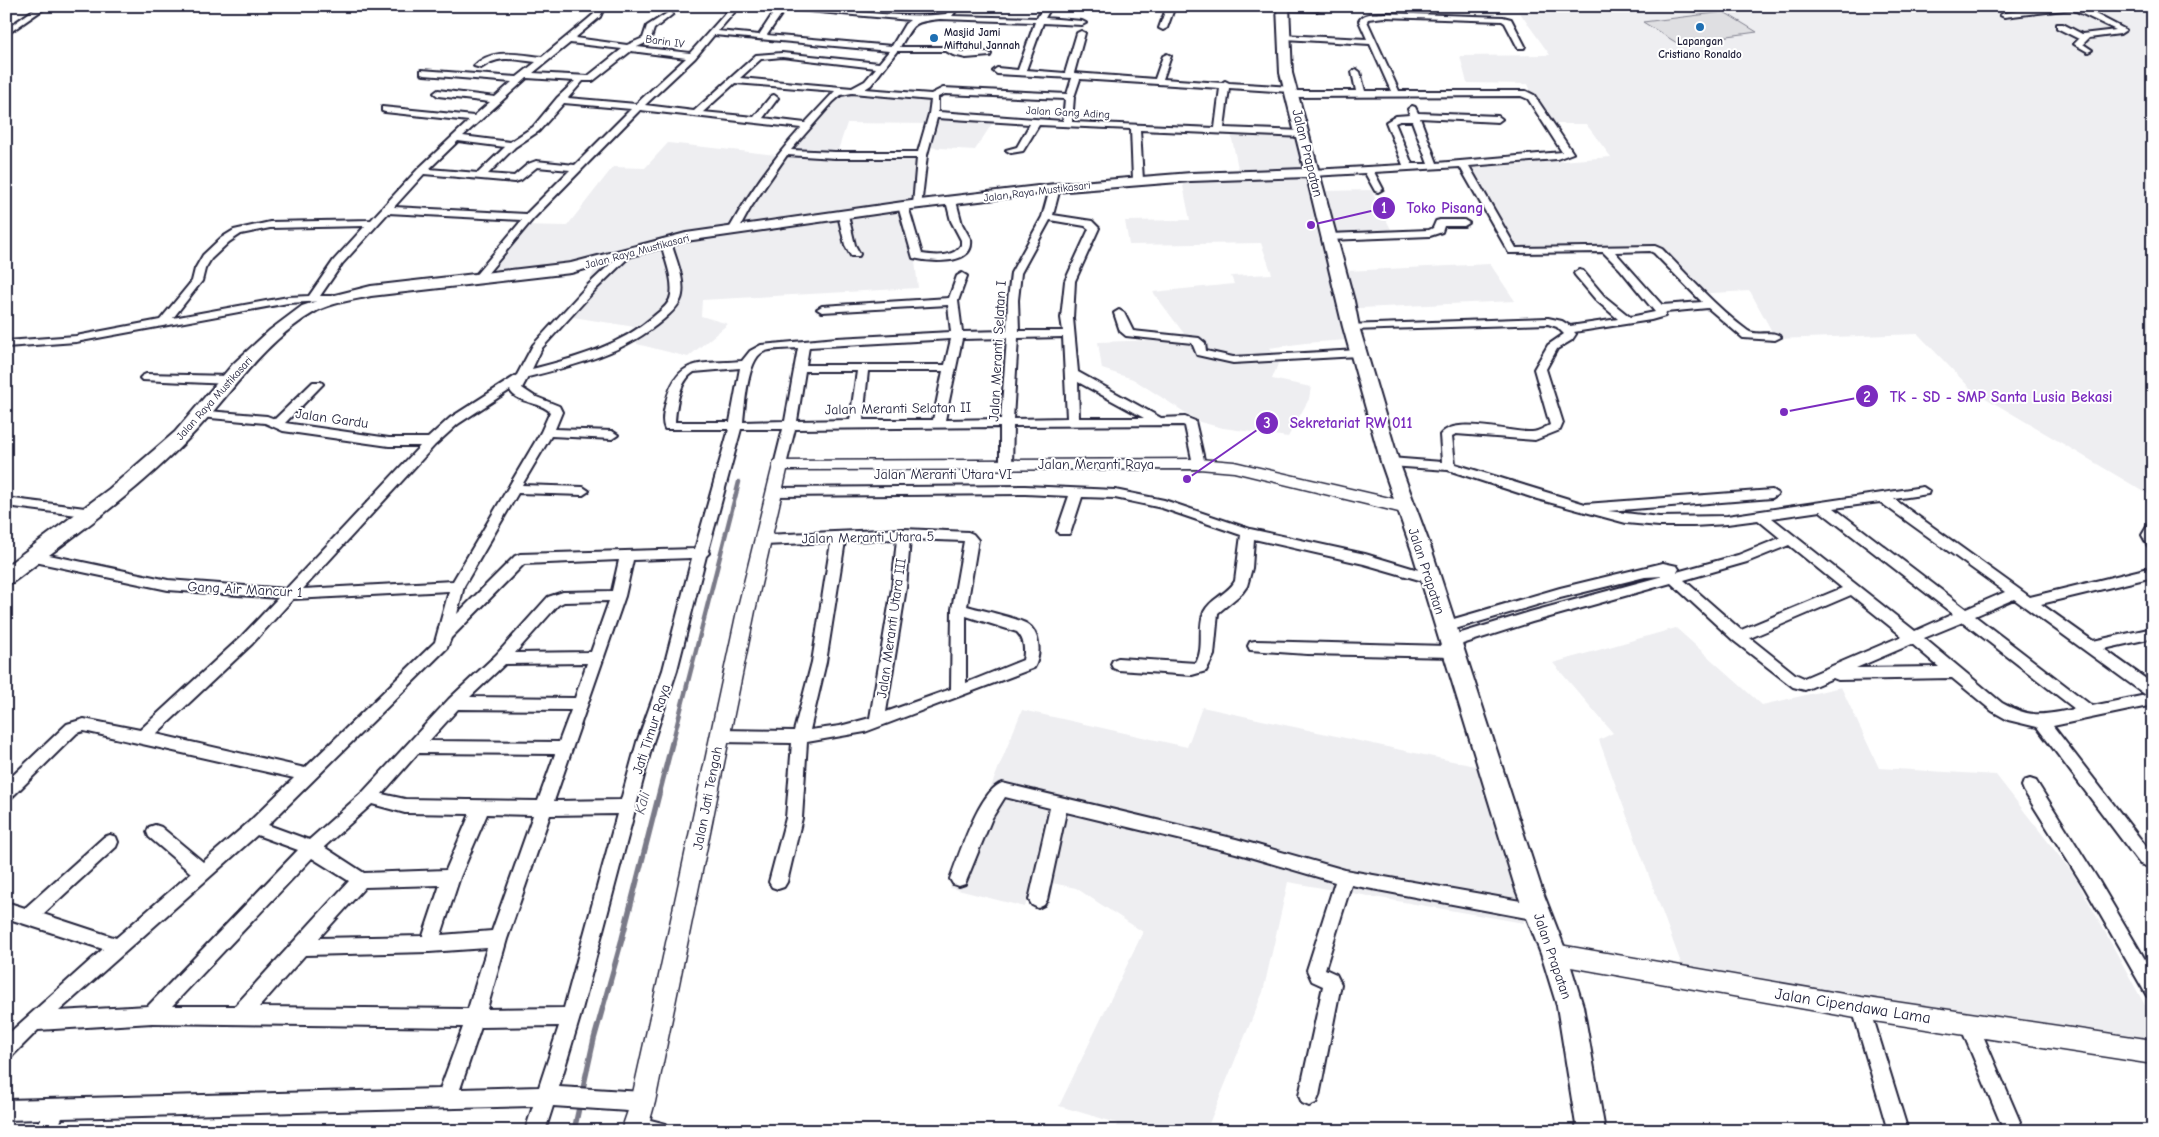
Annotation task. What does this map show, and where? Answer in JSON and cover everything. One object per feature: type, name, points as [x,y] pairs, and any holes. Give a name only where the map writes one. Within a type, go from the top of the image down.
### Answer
[{"type":"main road","name":"Jalan Prapatan","points":[[1283,8],[1286,73],[1358,353],[1390,462],[1430,578],[1487,761],[1537,912],[1554,954],[1570,1006],[1592,1131]]},
{"type":"main road","name":"Jalan Raya Mustikasari","points":[[6,577],[93,513],[181,436],[229,380],[276,333],[301,313],[315,306],[341,298],[390,288],[571,268],[599,263],[666,242],[734,229],[910,205],[1138,180],[1312,173]]},
{"type":"street","points":[[6,33],[44,6]]},
{"type":"street","points":[[313,298],[338,262],[421,171],[522,77],[597,15],[601,6]]},
{"type":"street","name":"Barin IV","points":[[568,40],[692,56],[736,6]]},
{"type":"street","points":[[763,36],[783,6],[920,19],[1040,20],[1082,28],[1073,75],[1067,124]]},
{"type":"street","points":[[943,18],[951,14],[956,6]]},
{"type":"street","points":[[1021,72],[1040,20],[1048,6]]},
{"type":"street","points":[[1163,28],[1170,6]]},
{"type":"street","points":[[1228,6],[1316,9]]},
{"type":"street","points":[[1392,6],[1395,16]]},
{"type":"street","points":[[2004,15],[2074,6],[2122,30],[2120,32],[2080,37]]},
{"type":"street","points":[[424,72],[580,80],[595,76],[630,47],[647,39],[650,28],[669,14]]},
{"type":"street","points":[[1434,166],[1415,116],[1401,95],[1363,18],[1374,15],[1483,15],[1507,20],[1521,46]]},
{"type":"street","points":[[734,229],[746,207],[784,152],[834,96],[865,86],[895,48],[909,24],[920,19]]},
{"type":"street","points":[[6,23],[18,24]]},
{"type":"street","points":[[2060,26],[2086,41],[2078,44],[2088,50]]},
{"type":"street","points":[[714,33],[795,38],[895,48],[948,49],[959,55],[987,54]]},
{"type":"street","points":[[1284,37],[1374,42]]},
{"type":"street","points":[[782,55],[795,38]]},
{"type":"street","points":[[695,114],[759,57],[782,55],[881,66]]},
{"type":"street","points":[[478,66],[489,58],[499,56],[543,60]]},
{"type":"street","points":[[478,278],[529,217],[638,107],[692,56]]},
{"type":"street","points":[[1159,80],[1167,56]]},
{"type":"street","points":[[997,71],[1225,84],[1292,92],[1401,95],[1525,94],[1531,98],[1568,153],[1557,156],[1463,164],[1312,173]]},
{"type":"street","points":[[1356,72],[1361,94]]},
{"type":"street","points":[[481,174],[512,145],[536,128],[580,80]]},
{"type":"street","points":[[732,80],[933,97],[941,91],[1070,97]]},
{"type":"street","points":[[1219,131],[1225,84]]},
{"type":"street","points":[[438,92],[497,100]]},
{"type":"street","points":[[933,97],[935,99],[934,114],[910,205],[916,256],[935,259],[954,256],[962,252],[966,246],[966,242],[956,224],[950,201]]},
{"type":"street","points":[[756,121],[774,98]]},
{"type":"street","points":[[560,100],[809,126]]},
{"type":"street","points":[[385,109],[475,119]]},
{"type":"street","name":"Jalan Gang Ading","points":[[934,114],[1067,124],[1303,134]]},
{"type":"street","points":[[1409,168],[1390,122],[1399,118],[1415,116],[1498,119]]},
{"type":"street","points":[[1011,150],[1020,149],[1036,122]]},
{"type":"street","points":[[1135,127],[1138,180]]},
{"type":"street","points":[[455,138],[512,145]]},
{"type":"street","points":[[784,152],[835,155],[922,155]]},
{"type":"street","points":[[421,171],[518,178],[536,164],[578,168]]},
{"type":"street","points":[[1463,164],[1513,251],[1646,248],[1658,251],[1746,336],[1775,337]]},
{"type":"street","points":[[1368,170],[1378,189]]},
{"type":"street","name":"Jalan Meranti Selatan I","points":[[1006,465],[1007,394],[1013,334],[1013,300],[1016,273],[1047,217],[1055,188]]},
{"type":"street","points":[[386,210],[529,217]]},
{"type":"street","points":[[843,215],[850,245],[855,254]]},
{"type":"street","points":[[1047,217],[1088,223],[1094,228],[1070,281],[1067,334],[1072,374],[1073,422]]},
{"type":"street","points":[[165,321],[198,281],[200,269],[207,257],[225,240],[238,232],[270,225],[373,223]]},
{"type":"street","points":[[1329,237],[1430,233],[1438,230],[1440,223],[1464,223]]},
{"type":"street","points":[[143,737],[247,640],[292,594],[431,442],[454,421],[524,375],[604,353],[631,340],[658,319],[671,306],[677,294],[666,242]]},
{"type":"street","points":[[1567,330],[1661,314],[1659,309],[1624,267],[1606,249]]},
{"type":"street","points":[[6,1050],[34,1021],[254,827],[442,644],[457,586],[548,432],[555,409],[518,392],[516,388],[537,348],[591,288],[628,253]]},
{"type":"street","points":[[1579,273],[1600,298],[1628,321]]},
{"type":"street","points":[[938,423],[957,335],[953,301],[962,276]]},
{"type":"street","points":[[6,344],[76,339],[165,321],[288,300],[341,298]]},
{"type":"street","points":[[822,308],[953,301]]},
{"type":"street","points":[[1659,309],[1711,304]]},
{"type":"street","points":[[1119,313],[1126,331],[1130,334],[1195,340],[1199,343],[1201,353],[1218,358],[1233,360],[1358,353]]},
{"type":"street","points":[[1351,327],[1548,320],[1556,323],[1570,334],[1568,338],[1552,347],[1540,369],[1557,423],[1556,427],[1535,436],[1452,431],[1446,435],[1448,466]]},
{"type":"street","points":[[746,364],[761,348],[957,335],[1067,334]]},
{"type":"street","points":[[777,478],[790,425],[804,344]]},
{"type":"street","name":"Jalan Meranti Selatan II","points":[[746,364],[691,369],[685,372],[678,383],[668,424],[672,427],[1159,420],[1190,422],[1199,464]]},
{"type":"street","name":"Jati Timur Raya","points":[[536,1131],[571,1016],[645,742],[670,670],[736,425],[746,364]]},
{"type":"street","points":[[799,368],[949,368]]},
{"type":"street","points":[[856,424],[863,368]]},
{"type":"street","points":[[1072,374],[1159,420]]},
{"type":"street","points":[[146,378],[229,380]]},
{"type":"street","points":[[277,424],[317,384]]},
{"type":"street","name":"Jalan Gardu","points":[[200,413],[267,420],[283,427],[389,442],[431,442]]},
{"type":"street","points":[[548,432],[612,435]]},
{"type":"street","points":[[1390,462],[1448,466],[1613,517],[1653,521],[1702,522],[1923,491]]},
{"type":"street","name":"Jalan Meranti Raya","points":[[777,478],[1006,465],[1199,464],[1234,467],[1407,508]]},
{"type":"street","name":"Jalan Meranti Utara VI","points":[[777,478],[1116,494],[1147,499],[1248,533],[1365,559],[1430,578]]},
{"type":"street","name":"Jalan Jati Tengah","points":[[634,1128],[643,1102],[687,900],[719,736],[777,478]]},
{"type":"street","points":[[513,489],[583,491]]},
{"type":"street","points":[[1064,530],[1076,491]]},
{"type":"street","points":[[1585,508],[1772,494]]},
{"type":"street","points":[[1882,497],[2153,692]]},
{"type":"street","points":[[6,502],[93,513]]},
{"type":"street","points":[[1821,505],[2090,712]]},
{"type":"street","points":[[1760,515],[2006,713],[2020,719],[2042,722],[2153,699]]},
{"type":"street","points":[[2153,528],[2149,535],[2153,543]]},
{"type":"street","points":[[1118,664],[1192,669],[1201,667],[1205,661],[1212,610],[1234,593],[1241,584],[1248,533]]},
{"type":"street","name":"Jalan Meranti Utara 5","points":[[764,540],[904,534],[965,536],[971,540],[959,609]]},
{"type":"street","name":"Jalan Meranti Utara III","points":[[877,722],[899,588],[904,534]]},
{"type":"street","points":[[778,882],[794,818],[800,737],[821,652],[832,594],[839,536]]},
{"type":"street","points":[[1450,640],[1560,593],[1668,573],[1697,570],[1750,556],[1791,539]]},
{"type":"street","points":[[444,635],[520,558],[627,557],[702,553]]},
{"type":"street","name":"Gang Air Mancur 1","points":[[35,557],[168,585],[292,594],[457,586]]},
{"type":"street","points":[[447,1098],[475,1018],[498,939],[618,596],[627,557]]},
{"type":"street","points":[[2029,602],[2153,572]]},
{"type":"street","points":[[1668,573],[1739,638],[1798,683],[1810,684],[2016,593]]},
{"type":"street","points":[[1255,646],[1307,649],[1450,640],[1571,606],[1668,573]]},
{"type":"street","points":[[1739,638],[1853,589]]},
{"type":"street","points":[[1560,593],[1571,606]]},
{"type":"street","points":[[152,1014],[312,848],[369,797],[454,703],[501,659],[553,601],[563,597],[618,596]]},
{"type":"street","points":[[719,736],[800,737],[840,732],[877,722],[959,692],[1029,664],[1030,638],[1028,633],[1022,628],[959,609],[959,692]]},
{"type":"street","points":[[2092,647],[2153,633]]},
{"type":"street","points":[[501,659],[597,657]]},
{"type":"street","points":[[1832,674],[1954,672]]},
{"type":"street","points":[[454,703],[581,704]]},
{"type":"street","points":[[2042,722],[2146,859]]},
{"type":"street","points":[[6,792],[72,728],[84,726],[143,737],[308,774]]},
{"type":"street","points":[[417,746],[566,748]]},
{"type":"street","points":[[2030,786],[2091,883],[2153,990]]},
{"type":"street","points":[[959,879],[982,824],[999,792],[1005,791],[1236,846],[1345,877],[1537,912]]},
{"type":"street","points":[[369,797],[404,806],[481,808],[628,807]]},
{"type":"street","points":[[1038,900],[1059,805]]},
{"type":"street","points":[[429,944],[451,877],[481,808]]},
{"type":"street","points":[[254,827],[312,848],[360,880],[451,877]]},
{"type":"street","points":[[155,832],[203,872]]},
{"type":"street","points":[[29,916],[110,842]]},
{"type":"street","points":[[1309,1096],[1332,984],[1328,979],[1318,974],[1316,970],[1345,877]]},
{"type":"street","points":[[238,1016],[360,880]]},
{"type":"street","points":[[6,910],[120,947]]},
{"type":"street","points":[[299,947],[429,944],[498,939]]},
{"type":"street","name":"Jalan Cipendawa Lama","points":[[1554,954],[1861,1008],[2153,1052]]},
{"type":"street","points":[[1861,1008],[1898,1131]]},
{"type":"street","points":[[34,1021],[152,1014],[475,1018],[571,1016]]},
{"type":"street","points":[[1968,1023],[2014,1131]]},
{"type":"street","points":[[6,1110],[546,1096],[643,1102]]},
{"type":"street","points":[[46,1131],[56,1110]]},
{"type":"street","points":[[634,1128],[659,1131]]},
{"type":"shaded area","points":[[1515,6],[2153,6],[2153,497],[1972,390],[1918,334],[1776,339],[1750,291],[1693,294],[1658,253],[1513,256],[1461,169],[1611,157],[1586,124],[1544,124],[1528,84],[1467,83],[1460,56],[1550,55]]},
{"type":"shaded area","name":"Lapangan Cristiano Ronaldo","points":[[1724,12],[1757,32],[1677,43],[1643,22]]},
{"type":"shaded area","points":[[837,90],[933,96],[932,114],[995,119],[975,150],[923,147],[928,124],[847,123],[836,156],[923,158],[909,205],[918,288],[702,300],[701,316],[728,324],[688,357],[637,344],[635,327],[573,317],[599,260],[482,274],[518,225],[567,226],[613,167],[645,168],[668,143],[785,156]]},
{"type":"shaded area","points":[[1231,134],[1307,136],[1324,191],[1371,190],[1395,237],[1333,240],[1346,271],[1490,264],[1515,301],[1338,309],[1347,340],[1269,348],[1280,359],[1272,379],[1311,387],[1309,399],[1288,437],[1223,428],[1200,422],[1133,379],[1102,369],[1098,342],[1188,339],[1153,292],[1234,284],[1231,276],[1272,274],[1261,243],[1129,245],[1125,221],[1190,220],[1181,176],[1239,173]]},
{"type":"shaded area","points":[[1676,628],[1762,705],[1841,687],[1879,768],[1996,775],[2074,875],[2153,1020],[2153,1062],[1689,985],[1599,740],[1613,733],[1553,663]]},
{"type":"shaded area","points":[[1202,707],[1480,767],[1524,923],[1288,882],[1263,992],[1206,1131],[1116,1131],[1117,1123],[1059,1106],[1143,932],[1076,888],[1033,879],[1025,907],[950,888],[1022,710],[1187,747]]},
{"type":"waterway","name":"Kali","points":[[672,744],[739,482]]},
{"type":"waterway","name":"Kali","points":[[582,1093],[594,1039],[622,939],[672,743]]},
{"type":"waterway","name":"Kali","points":[[574,1131],[580,1103]]},
{"type":"place","name":"Lapangan Cristiano Ronaldo","points":[[1700,27]]},
{"type":"place","name":"Masjid Jami Miftahul Jannah","points":[[934,38]]},
{"type":"place","name":"Toko Pisang","points":[[1311,225]]},
{"type":"place","name":"TK - SD - SMP Santa Lusia Bekasi","points":[[1784,412]]},
{"type":"place","name":"Sekretariat RW 011","points":[[1187,479]]}]
